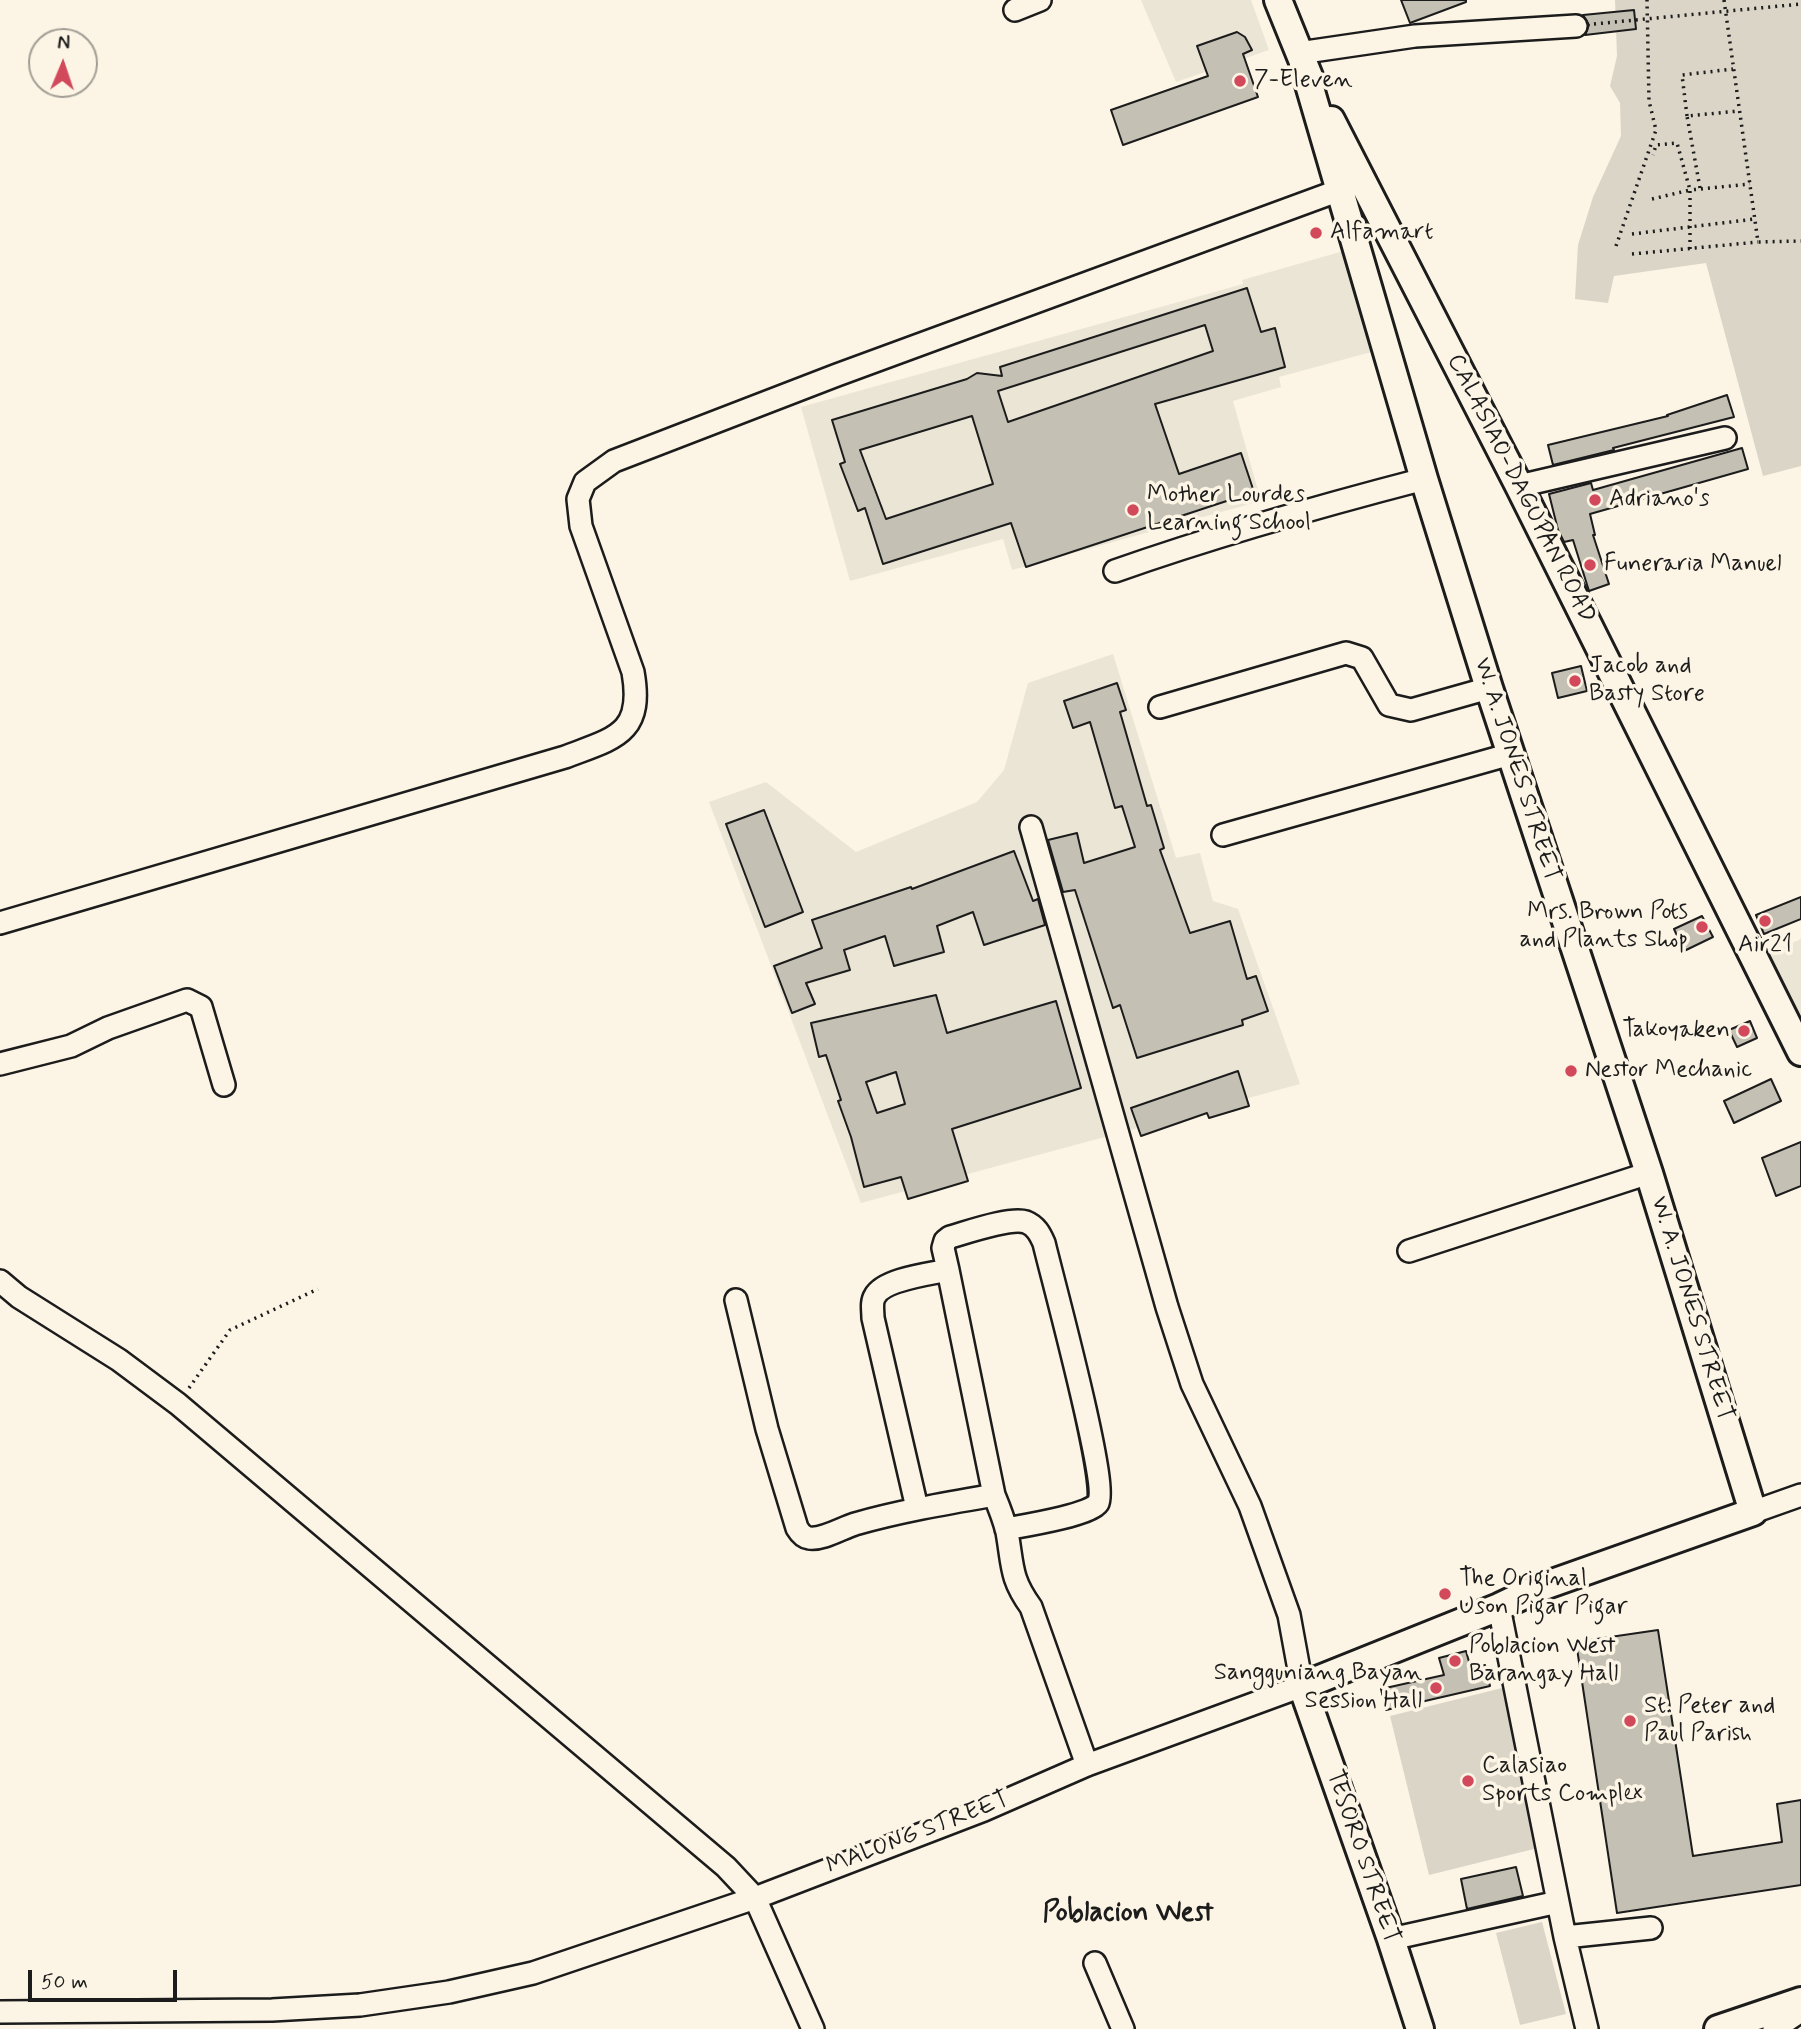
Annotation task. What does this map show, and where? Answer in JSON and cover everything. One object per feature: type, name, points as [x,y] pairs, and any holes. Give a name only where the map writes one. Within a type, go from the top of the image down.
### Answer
[{"type":"main road","name":"CALASIAO-DAGUPAN ROAD","points":[[1279,0],[1301,59],[1519,486],[1801,1052]]},
{"type":"main road","name":"W. A. JONES STREET","points":[[1301,59],[1424,479],[1489,688],[1648,1173],[1753,1512]]},
{"type":"main road","name":"MALONG STREET","points":[[1302,1686],[1499,1607],[1541,1587],[1753,1512]]},
{"type":"main road","name":"TESORO STREET","points":[[1302,1686],[1420,2029]]},
{"type":"main road","points":[[1718,2029],[1801,2001]]},
{"type":"street","points":[[1015,10],[1040,0]]},
{"type":"street","points":[[1301,59],[1415,36],[1576,26]]},
{"type":"street","points":[[0,923],[565,757],[612,739],[633,717],[636,691],[633,672],[581,526],[578,499],[585,482],[614,461],[799,389],[1340,190]]},
{"type":"street","points":[[1519,486],[1725,438]]},
{"type":"street","points":[[1115,571],[1196,543],[1310,509],[1424,479]]},
{"type":"street","points":[[1160,707],[1346,653],[1362,658],[1389,705],[1399,708],[1419,709],[1489,688]]},
{"type":"street","points":[[1223,835],[1511,754]]},
{"type":"street","points":[[1031,827],[1167,1307],[1192,1384],[1250,1506],[1289,1615],[1302,1686]]},
{"type":"street","points":[[0,1064],[71,1046],[108,1028],[187,1000],[201,1007],[224,1085]]},
{"type":"street","points":[[1409,1251],[1648,1173]]},
{"type":"street","points":[[1006,1530],[1094,1508],[1099,1502],[1101,1488],[1093,1443],[1044,1243],[1038,1230],[1028,1223],[1016,1221],[950,1237],[943,1248],[994,1495],[1006,1530],[1013,1572],[1018,1589],[1031,1607],[1087,1765]]},
{"type":"street","points":[[917,1508],[872,1304],[880,1290],[891,1283],[948,1270]]},
{"type":"street","points":[[0,1281],[19,1297],[119,1360],[178,1404],[726,1867],[755,1898],[813,2029]]},
{"type":"street","points":[[737,1300],[767,1429],[797,1528],[802,1535],[817,1538],[854,1524],[917,1508],[994,1495]]},
{"type":"street","name":"MALONG STREET","points":[[1753,1512],[1801,1495]]},
{"type":"street","points":[[1499,1607],[1565,1937],[1587,2029]]},
{"type":"street","name":"MALONG STREET","points":[[0,2012],[272,2010],[360,2005],[449,1992],[533,1973],[755,1898],[984,1810],[1087,1765],[1302,1686]]},
{"type":"street","points":[[1391,1939],[1558,1902]]},
{"type":"street","points":[[1565,1937],[1651,1928]]},
{"type":"street","points":[[1095,1963],[1123,2029]]},
{"type":"street","points":[[1774,2029],[1801,2011]]},
{"type":"path","points":[[1616,246],[1656,130],[1649,101],[1647,0]]},
{"type":"path","points":[[1724,0],[1758,242]]},
{"type":"path","points":[[1616,22],[1801,4]]},
{"type":"path","points":[[1700,188],[1682,75],[1733,69]]},
{"type":"path","points":[[1687,116],[1739,111]]},
{"type":"path","points":[[1653,155],[1656,145],[1677,143],[1690,190],[1690,249]]},
{"type":"path","points":[[1652,199],[1700,188],[1750,184]]},
{"type":"path","points":[[1632,234],[1755,219]]},
{"type":"path","points":[[1632,254],[1758,242],[1801,241]]},
{"type":"path","points":[[178,1404],[230,1330],[318,1289]]},
{"type":"shaded area","points":[[1141,0],[1251,0],[1269,50],[1176,82]]},
{"type":"shaded area","points":[[1615,0],[1801,0],[1801,466],[1763,476],[1706,263],[1614,276],[1608,303],[1575,299],[1578,245],[1593,197],[1621,136],[1620,103],[1610,86],[1617,56]]},
{"type":"shaded area","points":[[1347,250],[1375,351],[1279,377],[1281,387],[1233,401],[1261,501],[1012,570],[1003,539],[850,581],[801,407],[1243,284],[1242,280]]},
{"type":"shaded area","points":[[1113,654],[1176,858],[1200,853],[1213,901],[1238,909],[1300,1084],[861,1203],[709,802],[766,782],[856,852],[977,802],[1004,770],[1028,683]]},
{"type":"shaded area","points":[[1801,939],[1801,1026],[1770,953]]},
{"type":"shaded area","name":"Calasiao Sports Complex","points":[[1506,1687],[1546,1846],[1429,1875],[1390,1716]]},
{"type":"shaded area","points":[[1542,1922],[1566,2014],[1520,2025],[1496,1933]]},
{"type":"building","points":[[1401,0],[1466,0],[1466,2],[1410,23]]},
{"type":"building","points":[[1634,10],[1636,29],[1585,35],[1589,25],[1583,15]]},
{"type":"building","points":[[1237,32],[1245,37],[1252,50],[1243,54],[1258,97],[1123,145],[1111,110],[1208,76],[1197,46]]},
{"type":"building","points":[[1247,288],[1261,332],[1275,328],[1285,367],[1155,404],[1179,474],[1241,453],[1254,492],[1026,567],[1011,523],[883,564],[865,508],[858,511],[840,464],[845,462],[832,420],[967,379],[977,373],[1002,376],[1000,367]],"holes":[[[1205,325],[1213,351],[1008,422],[998,391]],[[972,416],[993,484],[886,519],[860,450]]]},
{"type":"building","points":[[1727,395],[1734,417],[1553,465],[1548,445],[1668,416]]},
{"type":"building","points":[[1742,448],[1748,469],[1590,514],[1593,535],[1609,584],[1589,591],[1573,540],[1564,542],[1558,530],[1549,494],[1591,483],[1593,490]]},
{"type":"building","points":[[1581,666],[1587,691],[1558,698],[1552,673]]},
{"type":"building","points":[[1117,683],[1126,710],[1120,712],[1147,806],[1151,805],[1164,848],[1160,850],[1190,933],[1230,921],[1247,979],[1256,976],[1268,1011],[1242,1020],[1243,1025],[1137,1058],[1120,1005],[1113,1008],[1075,890],[1063,892],[1048,840],[1077,833],[1084,863],[1135,847],[1122,806],[1115,808],[1090,722],[1073,728],[1064,701]]},
{"type":"building","points":[[764,810],[803,912],[765,927],[726,824]]},
{"type":"building","points":[[1014,851],[1033,901],[1038,899],[1045,925],[984,945],[973,912],[937,926],[944,952],[894,966],[885,936],[844,950],[850,970],[806,983],[815,1004],[792,1013],[774,966],[822,948],[812,920],[911,887],[912,889]]},
{"type":"building","points":[[1801,897],[1801,919],[1764,934],[1756,915]]},
{"type":"building","points":[[1702,916],[1713,937],[1684,951],[1674,929]]},
{"type":"building","points":[[936,995],[947,1033],[1056,1001],[1081,1088],[952,1129],[968,1181],[908,1199],[901,1177],[864,1187],[838,1101],[841,1100],[826,1055],[819,1057],[811,1023]],"holes":[[[896,1072],[905,1104],[877,1113],[866,1082]]]},
{"type":"building","points":[[1750,1021],[1757,1038],[1737,1047],[1729,1030]]},
{"type":"building","points":[[1238,1071],[1249,1106],[1209,1118],[1207,1113],[1141,1136],[1131,1108]]},
{"type":"building","points":[[1771,1079],[1781,1101],[1734,1123],[1724,1101]]},
{"type":"building","points":[[1801,1142],[1801,1186],[1776,1196],[1762,1158]]},
{"type":"building","name":"St. Peter and Paul Parish","points":[[1658,1630],[1693,1856],[1782,1842],[1777,1804],[1801,1800],[1801,1885],[1617,1913],[1576,1642]]},
{"type":"building","name":"Sangguniang Bayan Session Hall","points":[[1466,1651],[1471,1669],[1485,1665],[1490,1686],[1386,1710],[1381,1689],[1444,1675],[1439,1658]]},
{"type":"building","points":[[1516,1867],[1523,1896],[1467,1909],[1461,1879]]},
{"type":"place","name":"7-Eleven","points":[[1240,81]]},
{"type":"place","name":"Alfamart","points":[[1316,233]]},
{"type":"place","name":"Adriano's","points":[[1595,500]]},
{"type":"place","name":"Mother Lourdes Learning School","points":[[1133,510]]},
{"type":"place","name":"Funeraria Manuel","points":[[1590,565]]},
{"type":"place","name":"Jacob and Basty Store","points":[[1575,681]]},
{"type":"place","name":"Air21","points":[[1765,921]]},
{"type":"place","name":"Mrs. Brown Pots and Plants Shop","points":[[1702,927]]},
{"type":"place","name":"Takoyaken","points":[[1744,1031]]},
{"type":"place","name":"Nestor Mechanic","points":[[1571,1071]]},
{"type":"place","name":"The Original Uson Pigar Pigar","points":[[1445,1594]]},
{"type":"place","name":"Poblacion West Barangay Hall","points":[[1455,1661]]},
{"type":"place","name":"Sangguniang Bayan Session Hall","points":[[1436,1688]]},
{"type":"place","name":"St. Peter and Paul Parish","points":[[1630,1721]]},
{"type":"place","name":"Calasiao Sports Complex","points":[[1468,1781]]},
{"type":"district","name":"Poblacion West","points":[[1128,1914]]}]
